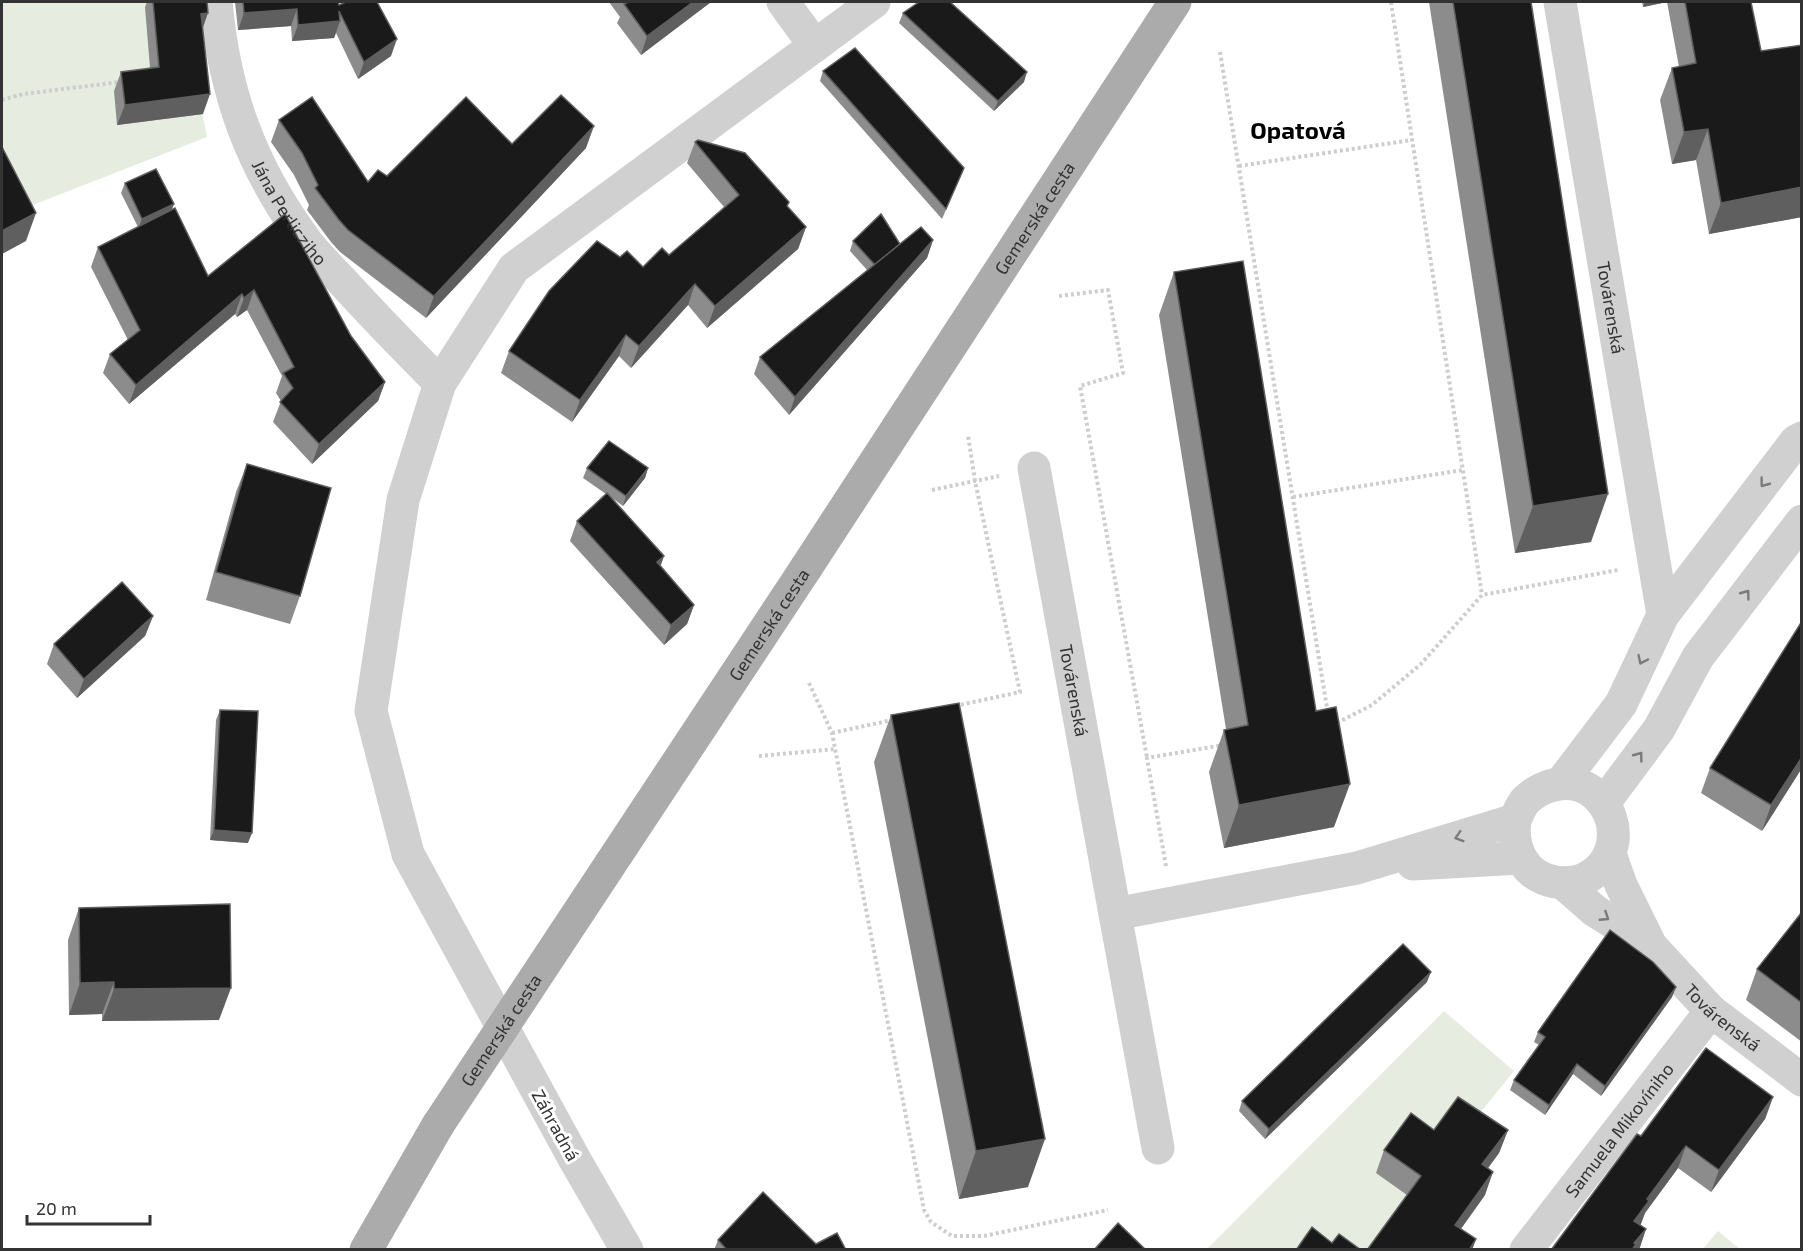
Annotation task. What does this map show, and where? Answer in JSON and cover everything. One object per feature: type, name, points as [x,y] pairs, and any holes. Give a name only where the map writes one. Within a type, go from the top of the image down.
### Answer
[{"type":"main road","name":"Gemerská cesta","points":[[366,1250],[438,1125],[806,568],[1175,2]]},
{"type":"street","name":"Jána Perlicziho","points":[[216,2],[225,68],[242,126],[267,183],[304,239],[387,330],[440,383]]},
{"type":"street","points":[[783,2],[815,46]]},
{"type":"street","name":"Gemerská cesta","points":[[488,999],[408,854],[370,711],[403,500],[440,383],[513,268],[874,2]]},
{"type":"street","name":"Továrenská","points":[[1560,2],[1663,615]]},
{"type":"street","points":[[1561,783],[1621,704],[1663,615],[1796,441],[1802,438]]},
{"type":"street","name":"Továrenská","points":[[1035,468],[1158,1148]]},
{"type":"street","points":[[1357,868],[1520,858],[1513,833],[1515,820],[1525,801],[1541,788],[1561,783],[1577,785],[1592,791],[1604,803],[1659,729],[1698,657],[1802,521]]},
{"type":"street","name":"Továrenská","points":[[1604,803],[1612,819],[1614,837],[1610,854],[1621,885],[1651,946]]},
{"type":"street","points":[[1115,914],[1357,868],[1515,820]]},
{"type":"street","points":[[1563,883],[1582,880],[1598,870],[1610,854]]},
{"type":"street","name":"Továrenská","points":[[1520,858],[1531,872],[1546,880],[1563,883],[1595,910],[1651,946],[1711,1011],[1802,1080]]},
{"type":"street","name":"Záhradná","points":[[488,999],[575,1160],[627,1250]]},
{"type":"street","name":"Samuela Mikovíniho","points":[[1526,1250],[1711,1011]]},
{"type":"path","points":[[1391,2],[1482,595]]},
{"type":"path","points":[[1220,52],[1329,715]]},
{"type":"path","points":[[2,100],[22,94],[124,81]]},
{"type":"path","points":[[1239,166],[1412,140]]},
{"type":"path","points":[[1059,296],[1108,290],[1123,373],[1080,386],[1167,869]]},
{"type":"path","points":[[954,706],[1020,692],[975,481],[968,435]]},
{"type":"path","points":[[932,490],[1035,468]]},
{"type":"path","points":[[1293,497],[1462,470]]},
{"type":"path","points":[[1330,727],[1372,705],[1413,671],[1482,595],[1619,570]]},
{"type":"path","points":[[808,682],[832,732],[924,1210],[931,1222],[952,1236],[984,1236],[1108,1210]]},
{"type":"path","points":[[832,732],[898,718]]},
{"type":"path","points":[[1147,758],[1227,744]]},
{"type":"path","points":[[759,756],[835,749]]},
{"type":"shaded area","points":[[2,2],[181,2],[207,137],[2,217]]},
{"type":"shaded area","points":[[1444,1011],[1514,1071],[1369,1249],[1206,1250]]},
{"type":"shaded area","points":[[1718,1231],[1740,1249],[1703,1249]]},
{"type":"building","points":[[153,2],[207,2],[208,13],[201,14],[210,94],[125,105],[121,72],[159,67]]},
{"type":"building","points":[[243,2],[338,2],[339,5],[346,2],[377,2],[397,39],[364,62],[339,11],[340,21],[298,25],[297,9],[244,13]]},
{"type":"building","points":[[629,2],[693,2],[647,36],[624,4]]},
{"type":"building","points":[[919,2],[950,2],[1027,72],[998,101],[903,13]]},
{"type":"building","points":[[1453,2],[1531,2],[1608,494],[1533,506]]},
{"type":"building","points":[[1685,2],[1751,2],[1761,51],[1802,45],[1802,187],[1721,203],[1708,129],[1684,132],[1672,68],[1696,63]]},
{"type":"building","points":[[855,48],[964,168],[946,209],[823,71]]},
{"type":"building","points":[[561,95],[594,126],[434,296],[348,230],[339,220],[315,188],[318,185],[302,153],[279,120],[312,97],[368,182],[378,170],[387,176],[466,97],[512,144]]},
{"type":"building","points":[[698,140],[745,153],[789,202],[787,206],[806,227],[715,306],[695,284],[639,346],[626,335],[580,400],[509,351],[549,291],[597,241],[620,257],[627,251],[643,267],[662,248],[669,255],[739,195],[695,142]]},
{"type":"building","points":[[2,147],[36,213],[2,231]]},
{"type":"building","points":[[156,169],[174,204],[142,219],[125,183]]},
{"type":"building","points":[[175,208],[208,276],[285,214],[351,336],[385,382],[319,444],[280,402],[293,388],[283,373],[294,367],[254,290],[244,298],[242,294],[136,385],[110,354],[140,330],[98,247]]},
{"type":"building","points":[[881,214],[900,244],[875,265],[853,241]]},
{"type":"building","points":[[921,227],[933,240],[795,397],[760,357]]},
{"type":"building","points":[[1243,261],[1316,711],[1336,707],[1350,784],[1239,805],[1224,730],[1248,725],[1174,272]]},
{"type":"building","points":[[609,441],[648,468],[626,496],[587,468]]},
{"type":"building","points":[[247,464],[331,488],[300,596],[216,572]]},
{"type":"building","points":[[607,493],[664,556],[657,562],[694,605],[671,625],[577,521]]},
{"type":"building","points":[[122,582],[153,616],[84,679],[54,644]]},
{"type":"building","points":[[1802,621],[1802,757],[1771,805],[1710,768]]},
{"type":"building","points":[[959,703],[1045,1139],[976,1151],[891,715]]},
{"type":"building","points":[[220,710],[258,711],[252,833],[214,830]]},
{"type":"building","points":[[230,904],[231,988],[114,989],[114,982],[80,983],[79,908]]},
{"type":"building","points":[[1802,912],[1802,1003],[1757,969]]},
{"type":"building","points":[[1610,930],[1653,962],[1676,987],[1605,1086],[1577,1064],[1549,1105],[1514,1080],[1545,1037],[1538,1032]]},
{"type":"building","points":[[1403,944],[1431,972],[1269,1129],[1242,1101]]},
{"type":"building","points":[[1706,1048],[1773,1097],[1719,1170],[1686,1146],[1647,1199],[1649,1201],[1634,1221],[1646,1229],[1634,1243],[1636,1244],[1632,1250],[1551,1250],[1637,1134],[1641,1136]]},
{"type":"building","points":[[1458,1097],[1508,1130],[1482,1164],[1493,1172],[1455,1225],[1476,1239],[1469,1250],[1367,1250],[1421,1176],[1384,1150],[1411,1113],[1434,1130]]},
{"type":"building","points":[[763,1192],[816,1244],[837,1233],[846,1250],[727,1250],[718,1240]]},
{"type":"building","points":[[1118,1223],[1146,1250],[1094,1250]]},
{"type":"building","points":[[1312,1227],[1332,1243],[1339,1234],[1361,1250],[1296,1250]]},
{"type":"district","name":"Opatová","points":[[1298,129]]}]
